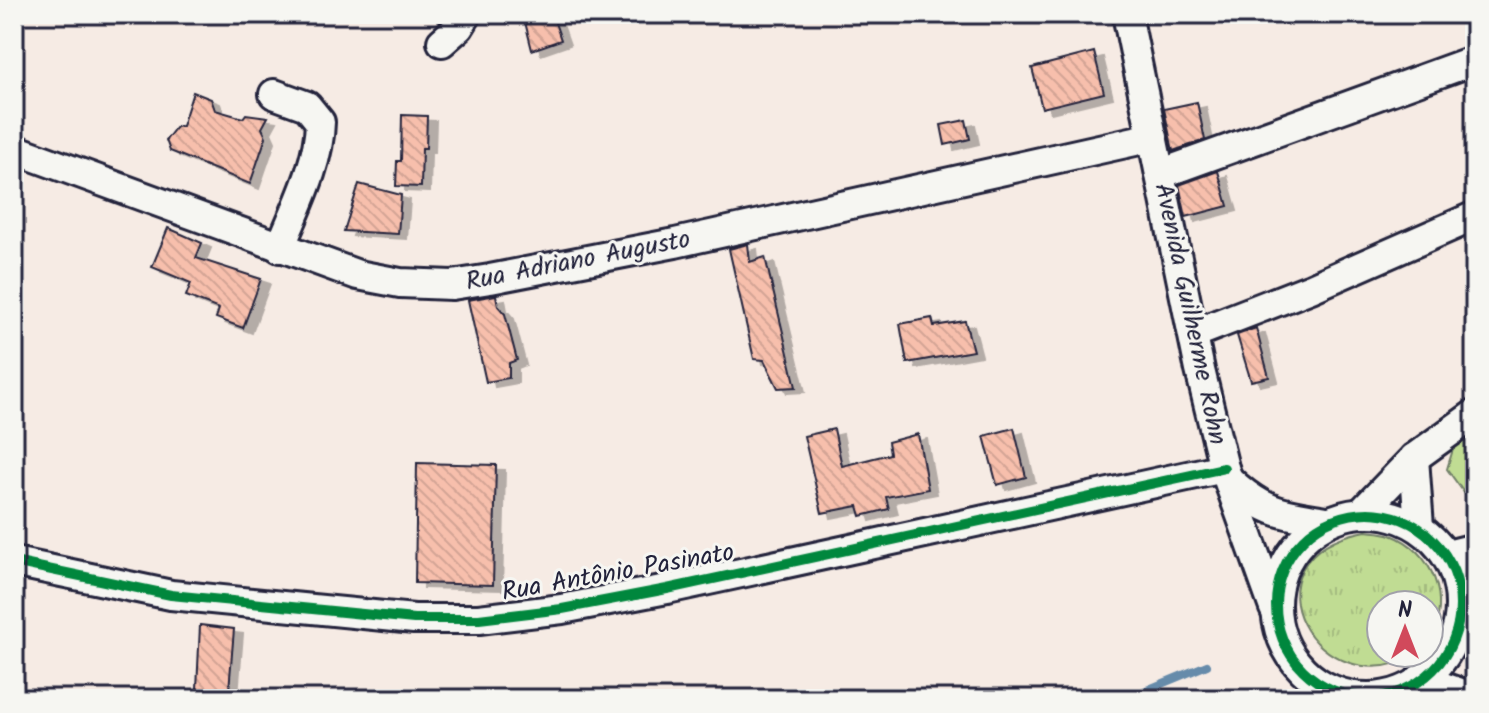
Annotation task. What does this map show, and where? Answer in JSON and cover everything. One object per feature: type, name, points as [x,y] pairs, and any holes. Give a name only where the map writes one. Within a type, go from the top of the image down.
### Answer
[{"type":"street","points":[[442,42],[459,27],[467,14]]},
{"type":"street","name":"Avenida Guilherme Rohn","points":[[1127,14],[1193,334],[1226,474],[1274,608]]},
{"type":"street","points":[[1160,174],[1475,60]]},
{"type":"street","points":[[274,94],[307,106],[320,122],[320,138],[308,177],[280,248]]},
{"type":"street","name":"Rua Adriano Augusto","points":[[14,149],[358,275],[400,283],[452,285],[675,243],[1153,137]]},
{"type":"street","points":[[1193,334],[1311,288],[1475,216]]},
{"type":"street","points":[[1362,512],[1414,458],[1475,414]]},
{"type":"street","points":[[1414,458],[1419,527]]},
{"type":"street","points":[[1226,474],[1255,503],[1269,510],[1327,521]]},
{"type":"street","name":"Rua Antônio Pasinato","points":[[14,562],[171,595],[400,618],[479,619],[562,609],[667,589],[1226,474]]},
{"type":"street","points":[[1308,699],[1294,662],[1280,638],[1274,608],[1277,581],[1288,557],[1305,537],[1327,521],[1362,512],[1391,515],[1419,527],[1447,555],[1468,620],[1441,664],[1405,689]]},
{"type":"street","points":[[1447,555],[1475,548]]},
{"type":"street","points":[[1294,662],[1315,682],[1339,694],[1365,698],[1405,689],[1475,698]]},
{"type":"green space","points":[[1475,423],[1475,508],[1447,469],[1458,433]]},
{"type":"green space","points":[[1366,531],[1391,535],[1418,552],[1434,578],[1437,589],[1365,589],[1365,664],[1349,663],[1322,647],[1304,624],[1296,596],[1302,569],[1325,546]]},
{"type":"building","points":[[523,14],[552,14],[561,40],[532,50]]},
{"type":"building","points":[[1094,52],[1104,93],[1042,108],[1032,68]]},
{"type":"building","points":[[193,92],[211,99],[215,110],[243,118],[246,114],[268,117],[262,128],[266,137],[250,184],[170,151],[166,140],[176,127],[182,126]]},
{"type":"building","points":[[1197,102],[1205,140],[1173,151],[1164,109]]},
{"type":"building","points":[[402,115],[427,116],[421,187],[396,186],[397,161],[401,161]]},
{"type":"building","points":[[966,120],[970,139],[945,145],[941,125]]},
{"type":"building","points":[[1218,171],[1228,206],[1186,217],[1179,185]]},
{"type":"building","points":[[359,184],[401,195],[398,234],[344,231]]},
{"type":"building","points":[[168,228],[202,243],[196,258],[261,279],[243,328],[216,318],[219,309],[186,296],[191,283],[152,267]]},
{"type":"building","points":[[748,244],[750,262],[765,257],[796,387],[778,388],[764,360],[754,359],[729,249]]},
{"type":"building","points":[[496,295],[498,306],[505,314],[517,360],[509,363],[509,378],[486,382],[468,300]]},
{"type":"building","points":[[932,318],[934,326],[965,321],[973,351],[907,363],[900,324]]},
{"type":"building","points":[[1256,328],[1269,377],[1251,381],[1237,335]]},
{"type":"building","points":[[1014,428],[1026,477],[997,485],[984,436]]},
{"type":"building","points":[[834,429],[842,466],[890,454],[888,442],[918,434],[928,489],[886,497],[889,509],[861,516],[858,506],[822,513],[804,436]]},
{"type":"building","points":[[417,463],[496,465],[493,585],[415,583]]},
{"type":"building","points":[[200,625],[234,629],[229,690],[197,689]]},
{"type":"waterway","points":[[1125,699],[1207,665]]},
{"type":"cycle path","points":[[14,562],[171,595],[414,619],[479,619],[562,609],[667,589],[1224,468]]},
{"type":"cycle path","points":[[1368,513],[1386,514],[1403,520],[1433,540],[1453,570],[1459,587],[1460,605],[1459,623],[1453,640],[1433,670],[1403,690],[1386,696],[1368,697],[1350,696],[1333,690],[1303,670],[1283,640],[1277,623],[1276,605],[1277,587],[1283,570],[1303,540],[1333,520],[1350,514],[1368,513]]}]
